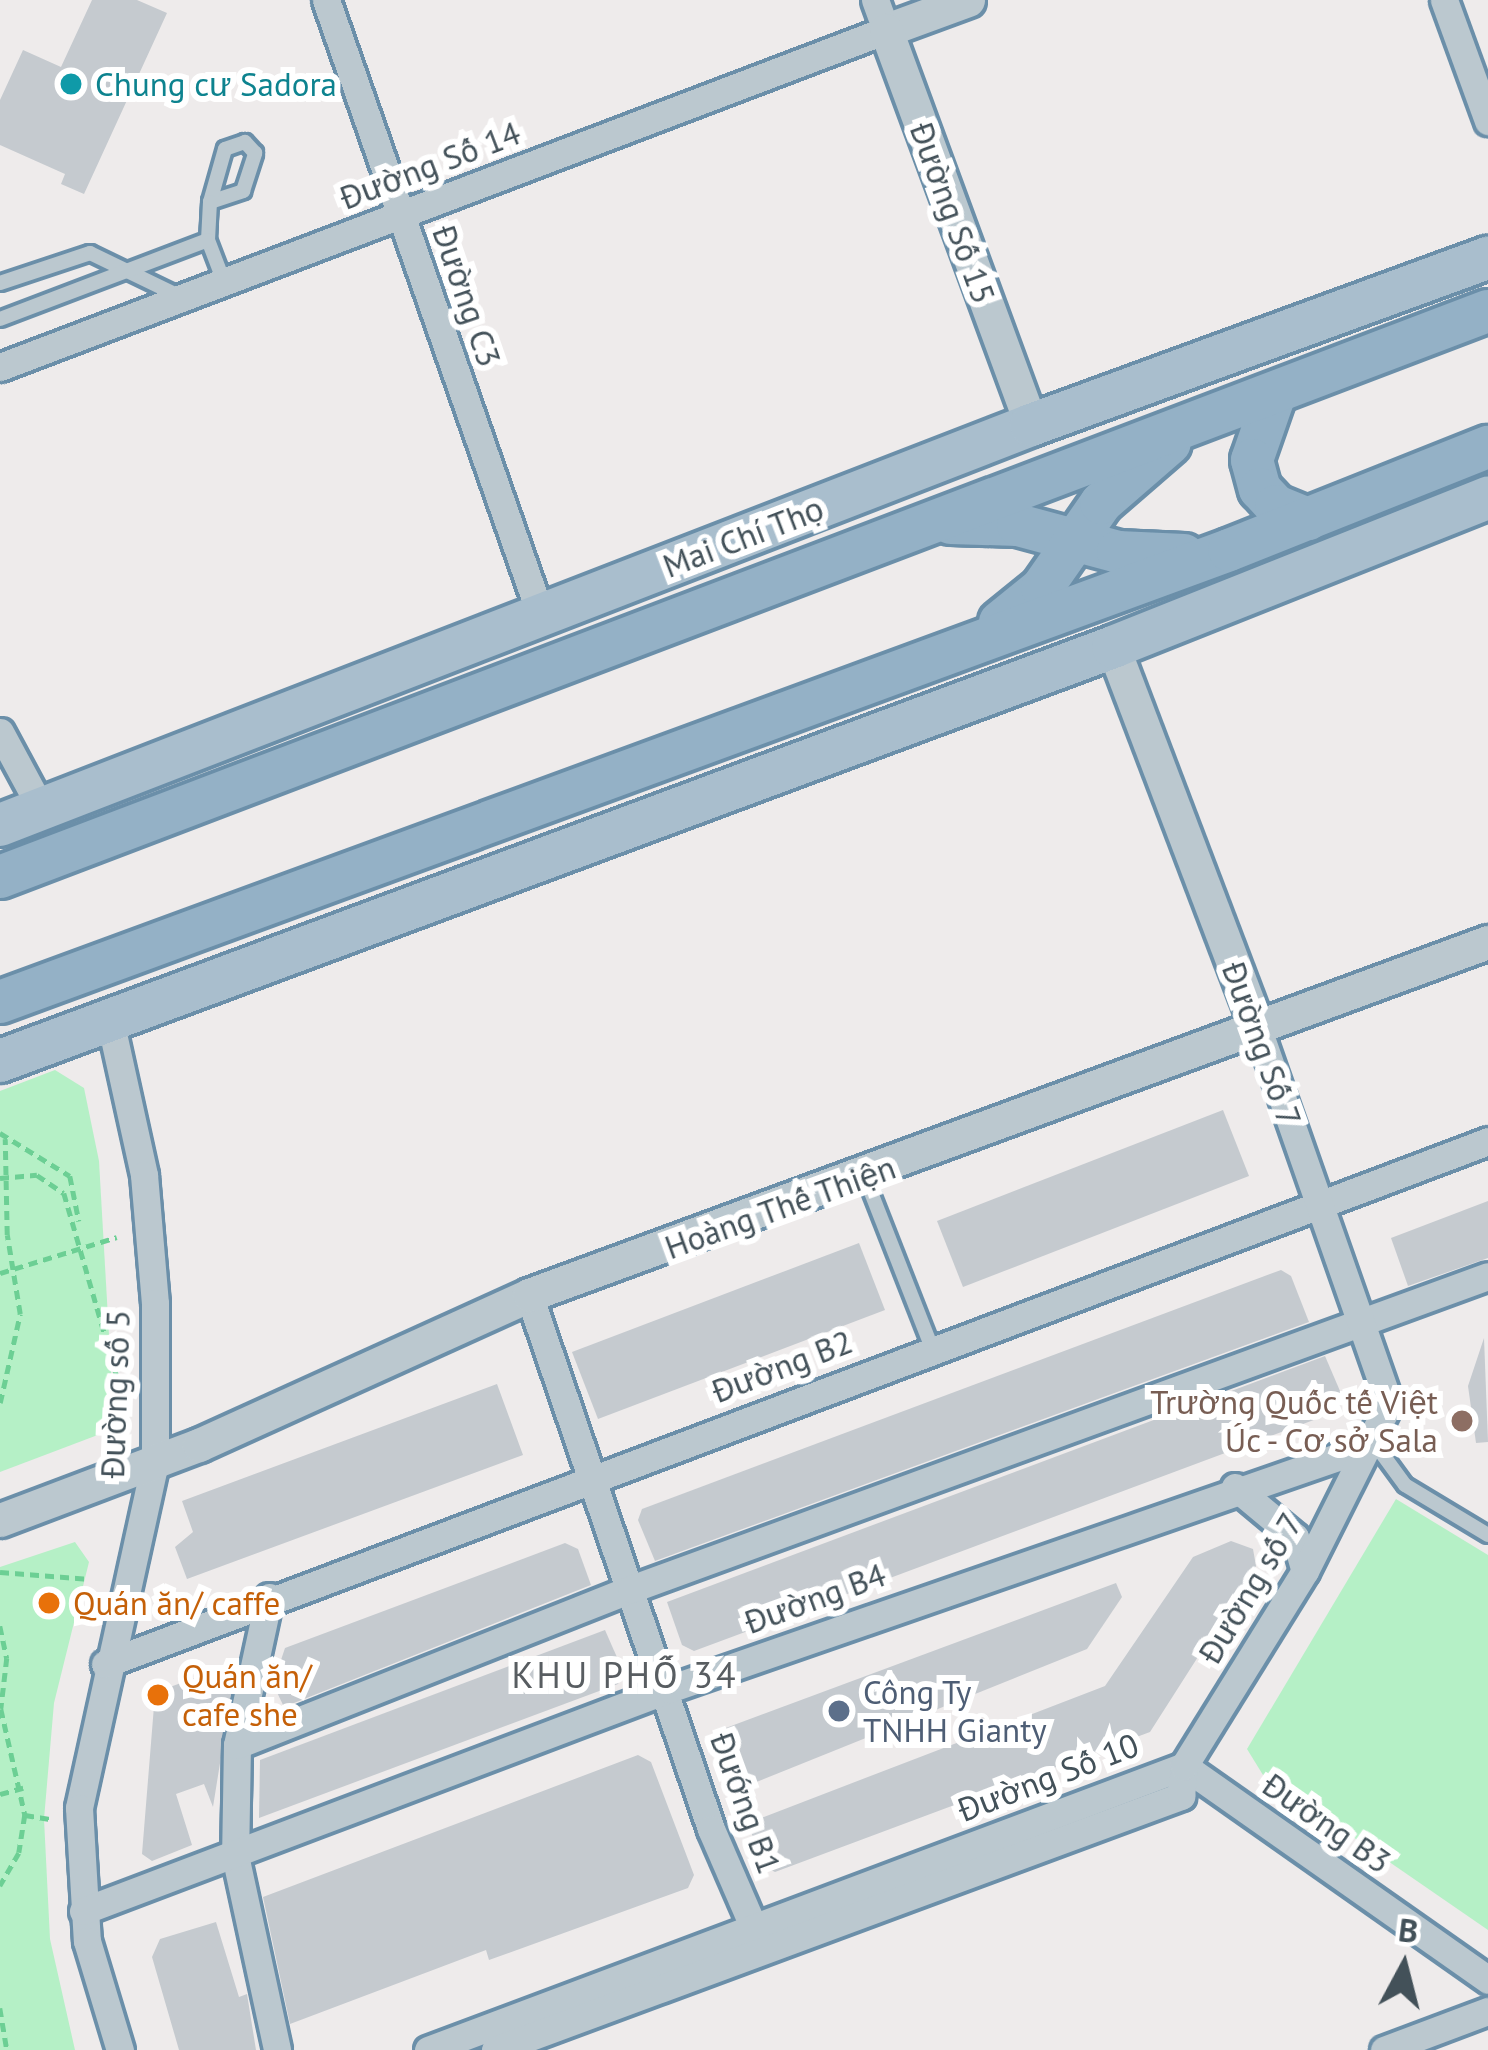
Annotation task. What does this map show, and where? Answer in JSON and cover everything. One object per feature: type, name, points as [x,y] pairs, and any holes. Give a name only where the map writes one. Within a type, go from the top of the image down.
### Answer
[{"type":"highway","name":"Mai Chí Thọ","points":[[0,877],[1488,310]]},
{"type":"highway","points":[[1275,394],[1252,460],[1260,489],[1276,506],[1309,519]]},
{"type":"highway","points":[[964,646],[1042,588],[1101,503],[1195,422]]},
{"type":"highway","points":[[17,995],[1229,550],[1488,447]]},
{"type":"highway","points":[[1052,477],[1096,596]]},
{"type":"highway","points":[[920,524],[1018,525],[1149,556],[1229,550]]},
{"type":"main road","name":"Mai Chí Thọ","points":[[0,825],[1031,425],[1488,258]]},
{"type":"main road","points":[[1031,425],[1052,477]]},
{"type":"main road","points":[[0,1060],[1113,647],[1488,498]]},
{"type":"main road","points":[[1096,596],[1113,647]]},
{"type":"street","name":"Đường C3","points":[[326,0],[542,616]]},
{"type":"street","points":[[880,15],[968,0]]},
{"type":"street","points":[[1444,0],[1488,122]]},
{"type":"street","name":"Đường Số 14","points":[[0,367],[400,214],[880,15]]},
{"type":"street","name":"Đường Số 15","points":[[880,15],[1031,425]]},
{"type":"street","name":"Đường Số 7","points":[[1113,647],[1364,1323],[1389,1403],[1375,1444]]},
{"type":"street","points":[[0,732],[42,810]]},
{"type":"street","name":"Hoàng Thế Thiện","points":[[0,1520],[154,1462],[529,1295],[865,1178],[1488,942]]},
{"type":"street","name":"Đường số 5","points":[[110,1020],[149,1211],[154,1462],[80,1777],[82,1911],[120,2050]]},
{"type":"street","name":"Đường B2","points":[[105,1664],[269,1597],[1488,1141]]},
{"type":"street","points":[[237,1744],[631,1588],[1488,1276]]},
{"type":"street","name":"Đướng B1","points":[[529,1295],[669,1689],[711,1828],[758,1938]]},
{"type":"street","name":"Đường B4","points":[[82,1911],[669,1689],[1235,1487],[1375,1444]]},
{"type":"street","name":"Đường số 7","points":[[1184,1766],[1305,1571],[1375,1444]]},
{"type":"street","points":[[1235,1487],[1295,1537],[1305,1571]]},
{"type":"street","points":[[269,1597],[237,1744],[235,1855],[277,2050]]},
{"type":"street","name":"Đường Số 10","points":[[495,2050],[1184,1766]]},
{"type":"street","name":"Đường B3","points":[[1184,1766],[1488,1980]]},
{"type":"street","name":"Đường Số 10","points":[[428,2050],[758,1938]]},
{"type":"street","points":[[1384,2050],[1488,2011]]},
{"type":"lane","points":[[210,202],[208,240],[224,281]]},
{"type":"lane","points":[[0,319],[208,240]]},
{"type":"lane","points":[[0,283],[90,253],[182,298]]},
{"type":"lane","points":[[865,1178],[932,1348]]},
{"type":"lane","points":[[1375,1444],[1405,1485],[1488,1534]]},
{"type":"path","points":[[0,1403],[18,1346],[15,1269],[7,1235],[10,1174],[3,1136]]},
{"type":"path","points":[[3,1136],[70,1176],[107,1365],[119,1383]]},
{"type":"path","points":[[0,1178],[37,1174],[58,1186],[79,1227]]},
{"type":"path","points":[[0,1273],[81,1244],[117,1237]]},
{"type":"path","points":[[0,1572],[90,1579]]},
{"type":"path","points":[[0,1626],[7,1658],[1,1709],[26,1814],[19,1853],[0,1886]]},
{"type":"path","points":[[0,1794],[23,1788]]},
{"type":"path","points":[[26,1814],[50,1819]]},
{"type":"path","points":[[0,2008],[7,2050]]},
{"type":"green space","points":[[55,1070],[84,1088],[99,1161],[113,1405],[103,1433],[0,1472],[0,1091]]},
{"type":"green space","points":[[1396,1499],[1488,1555],[1488,1930],[1263,1775],[1247,1749]]},
{"type":"green space","points":[[75,1542],[89,1562],[54,1703],[44,1819],[50,1939],[75,2050],[0,2050],[0,1567]]},
{"type":"building","name":"Chung cư Sadora","points":[[92,0],[137,0],[167,13],[84,194],[61,184],[65,174],[0,145],[0,100],[23,50],[61,67]]},
{"type":"building","points":[[1223,1110],[1249,1176],[963,1287],[937,1221]]},
{"type":"building","points":[[1488,1201],[1488,1258],[1408,1286],[1391,1238]]},
{"type":"building","points":[[859,1243],[885,1310],[598,1419],[572,1352]]},
{"type":"building","points":[[1281,1270],[1291,1276],[1309,1322],[655,1561],[638,1520],[642,1509]]},
{"type":"building","points":[[1484,1338],[1488,1442],[1476,1443],[1468,1386]]},
{"type":"building","points":[[1325,1356],[1343,1398],[1338,1411],[694,1651],[682,1645],[667,1602]]},
{"type":"building","points":[[497,1384],[523,1455],[187,1579],[175,1547],[193,1532],[182,1501]]},
{"type":"building","points":[[1231,1541],[1253,1549],[1256,1566],[1150,1732],[775,1872],[763,1866],[748,1823],[1105,1686],[1193,1557]]},
{"type":"building","points":[[565,1543],[578,1549],[591,1585],[284,1707],[273,1684],[285,1648]]},
{"type":"building","points":[[1116,1583],[1122,1597],[1087,1649],[739,1789],[720,1741],[723,1729]]},
{"type":"building","points":[[605,1630],[623,1671],[618,1684],[259,1818],[260,1760]]},
{"type":"building","points":[[236,1663],[213,1807],[204,1784],[176,1794],[192,1845],[152,1861],[142,1854],[154,1706],[170,1687]]},
{"type":"building","points":[[638,1755],[651,1762],[694,1875],[688,1888],[489,1960],[486,1950],[290,2024],[263,1897]]},
{"type":"building","points":[[216,1922],[239,1997],[247,1994],[256,2050],[179,2050],[152,1957],[160,1939]]},
{"type":"place","name":"Chung cư Sadora","points":[[71,84]]},
{"type":"place","name":"Trường Quốc tế Việt Úc - Cơ sở Sala","points":[[1462,1421]]},
{"type":"place","name":"Quán ăn/ caffe","points":[[49,1603]]},
{"type":"place","name":"Quán ăn/ cafe she","points":[[158,1695]]},
{"type":"place","name":"Công Ty TNHH Gianty","points":[[839,1711]]},
{"type":"district","name":"KHU PHỐ 34","points":[[625,1675]]}]
